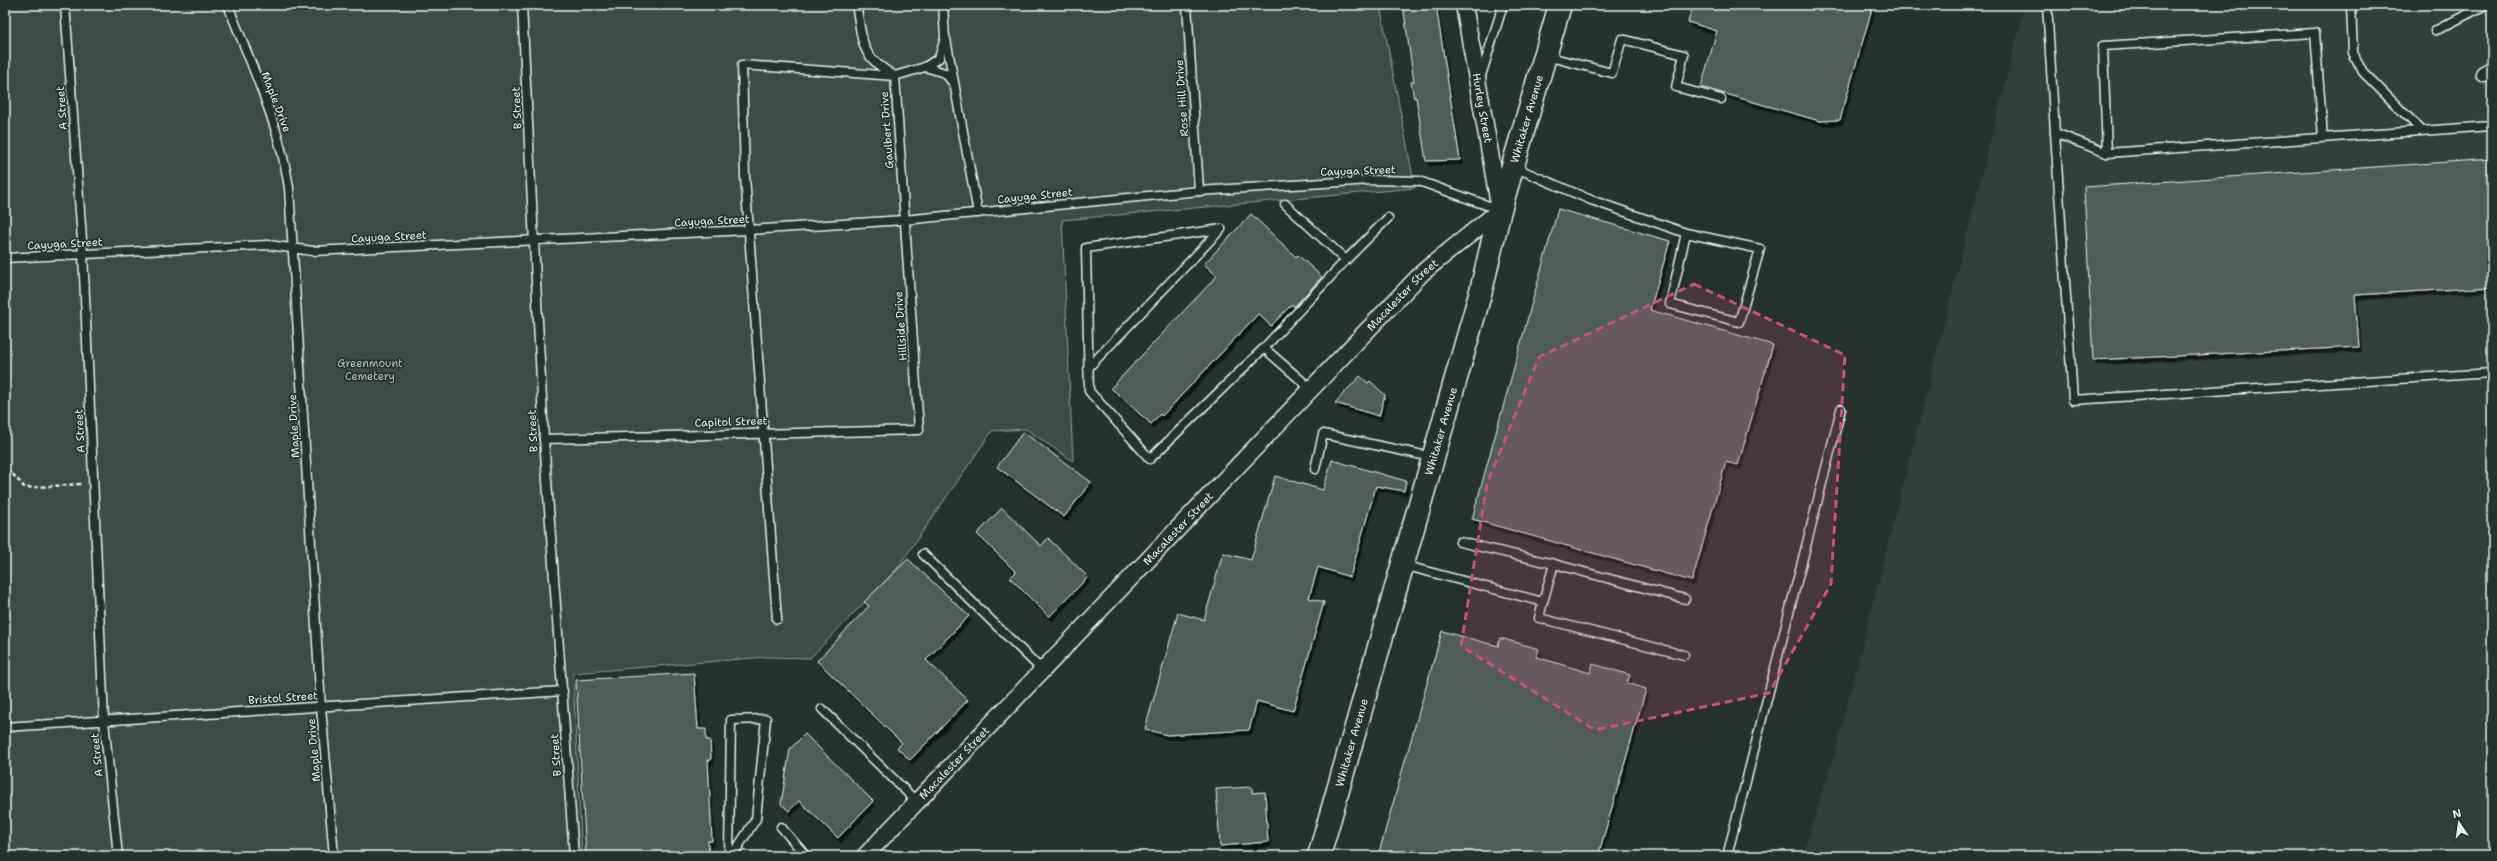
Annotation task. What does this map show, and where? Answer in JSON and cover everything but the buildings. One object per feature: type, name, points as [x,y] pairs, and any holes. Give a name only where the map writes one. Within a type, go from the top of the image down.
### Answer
[{"type":"main road","name":"Whitaker Avenue","points":[[1319,856],[1481,291],[1500,210],[1560,5]]},
{"type":"street","name":"Hurley Street","points":[[1464,5],[1500,210]]},
{"type":"street","name":"Macalester Street","points":[[865,856],[1423,272],[1500,210]]},
{"type":"lane","name":"A Street","points":[[66,5],[83,253],[104,721],[118,856]]},
{"type":"lane","name":"Maple Drive","points":[[228,5],[278,135],[285,162],[294,249],[321,707],[334,856]]},
{"type":"lane","name":"B Street","points":[[522,5],[544,439],[574,856]]},
{"type":"lane","name":"Gaulbert Drive","points":[[856,5],[865,53],[877,66],[895,76],[904,220]]},
{"type":"lane","points":[[943,5],[945,38],[978,213]]},
{"type":"lane","name":"Rose Hill Drive","points":[[1187,5],[1199,191]]},
{"type":"lane","points":[[1478,85],[1503,5]]},
{"type":"lane","points":[[2047,5],[2073,400],[2492,373]]},
{"type":"lane","points":[[2351,5],[2354,54],[2363,72],[2421,130]]},
{"type":"lane","points":[[2435,31],[2485,5]]},
{"type":"lane","points":[[2107,153],[2103,46],[2315,33],[2323,137]]},
{"type":"lane","points":[[777,619],[748,230],[742,65],[895,76],[925,67],[939,58],[945,38]]},
{"type":"lane","points":[[1545,56],[1612,74],[1622,39],[1684,55],[1676,87],[1721,99]]},
{"type":"lane","points":[[925,67],[945,73],[955,85]]},
{"type":"lane","points":[[2055,133],[2107,153],[2492,126]]},
{"type":"lane","points":[[1513,167],[1591,200],[1686,233],[1760,249],[1739,322],[1670,304],[1686,233]]},
{"type":"lane","name":"Cayuga Street","points":[[5,258],[268,245],[313,251],[748,230],[904,220],[1199,191],[1371,180],[1419,181],[1500,210]]},
{"type":"lane","points":[[1285,204],[1346,260]]},
{"type":"lane","points":[[1088,368],[1221,229],[1086,248],[1088,368],[1089,391],[1150,459],[1264,348],[1346,260],[1388,218]]},
{"type":"lane","name":"Hillside Drive","points":[[904,220],[919,430]]},
{"type":"lane","points":[[1264,348],[1311,389]]},
{"type":"lane","points":[[1726,856],[1841,409]]},
{"type":"lane","name":"Capitol Street","points":[[544,439],[762,432],[919,430]]},
{"type":"lane","points":[[1315,469],[1323,434],[1433,457]]},
{"type":"lane","points":[[1460,542],[1554,564],[1686,599]]},
{"type":"lane","points":[[923,554],[1042,670]]},
{"type":"lane","points":[[1554,564],[1542,602],[1539,618],[1684,655]]},
{"type":"lane","points":[[1402,565],[1542,602]]},
{"type":"lane","name":"Bristol Street","points":[[5,726],[104,721],[563,691]]},
{"type":"lane","points":[[822,709],[917,802]]},
{"type":"lane","points":[[766,719],[756,819],[730,856],[731,720],[766,719]]},
{"type":"lane","points":[[781,827],[806,856]]},
{"type":"path","points":[[8,475],[11,472],[25,488],[93,483]]},
{"type":"highlighted area","points":[[1694,284],[1845,355],[1831,584],[1769,693],[1595,730],[1461,646],[1487,483],[1539,357]]},
{"type":"shaded area","points":[[2025,5],[2492,5],[2492,856],[1802,856],[1837,745]]},
{"type":"green space","name":"Greenmount Cemetery","points":[[5,5],[1380,5],[1415,188],[1062,220],[1073,461],[1026,429],[992,431],[896,570],[810,658],[765,657],[573,673],[582,856],[5,856]]}]
